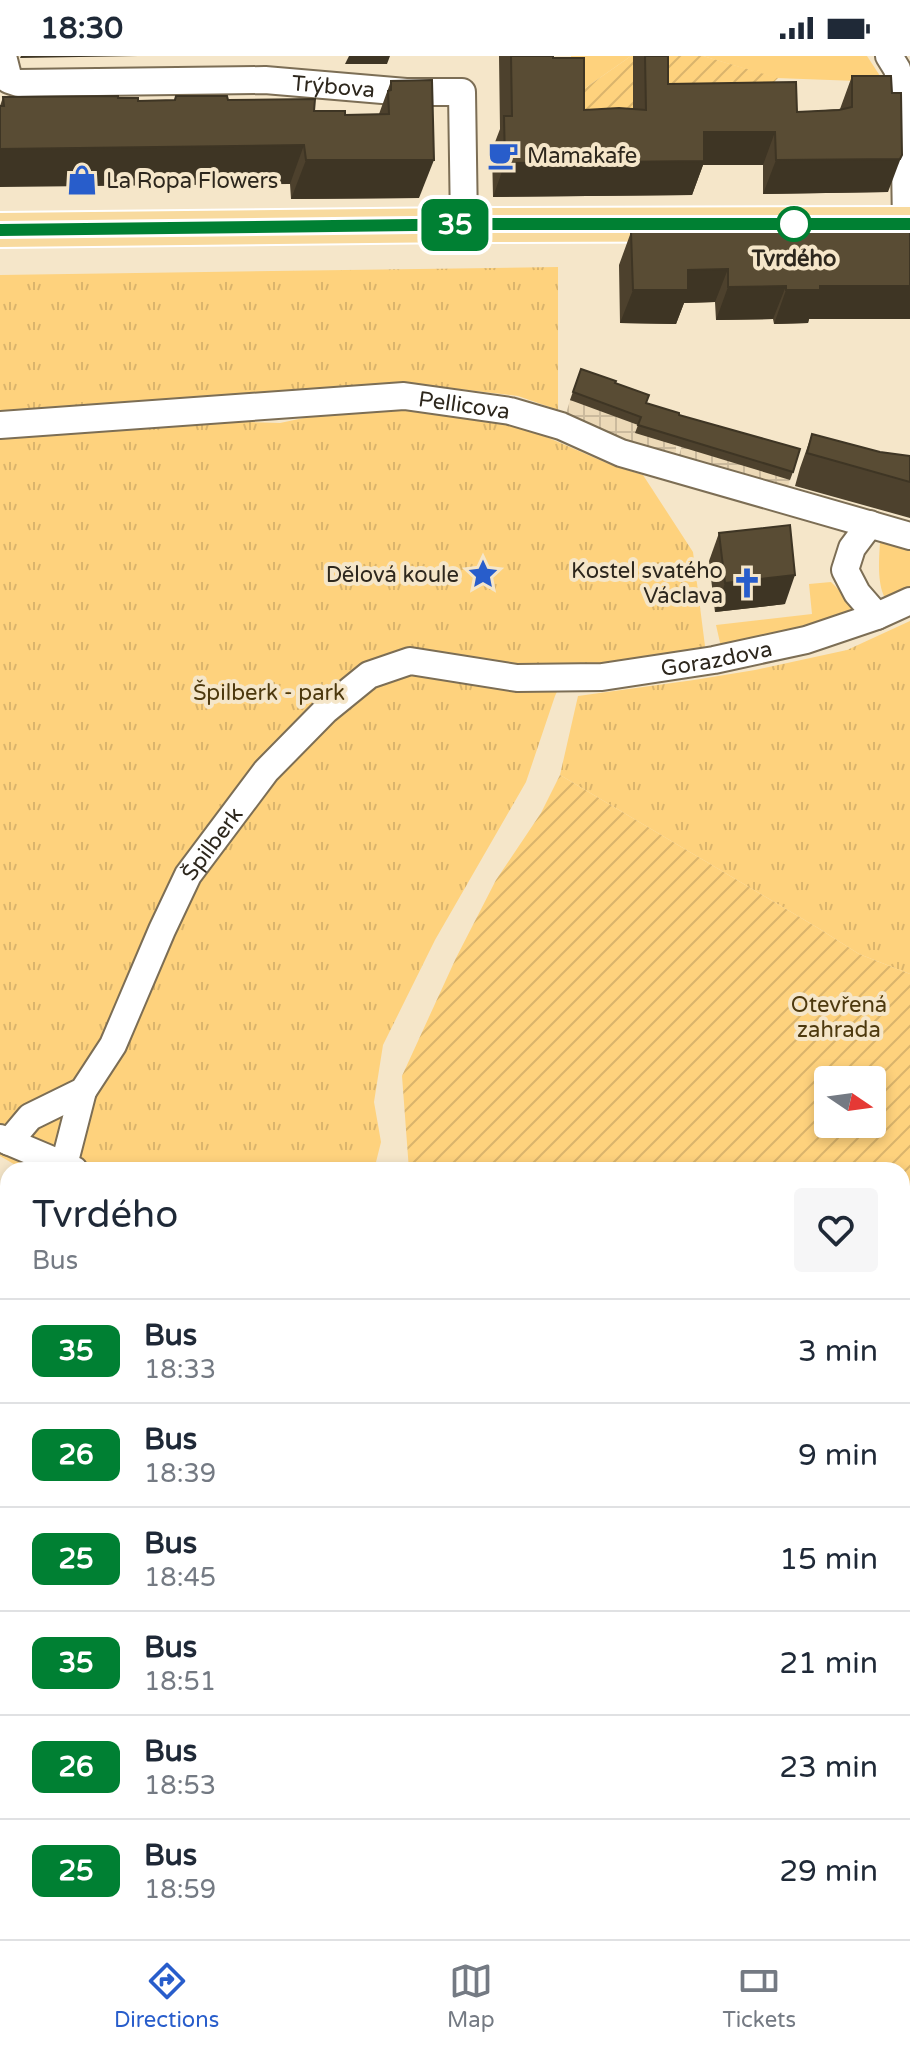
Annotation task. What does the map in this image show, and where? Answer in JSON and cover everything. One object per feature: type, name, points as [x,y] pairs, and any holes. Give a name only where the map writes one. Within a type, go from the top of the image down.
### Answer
[{"type":"main road","points":[[0,230],[908,224]]},
{"type":"street","name":"Trýbova","points":[[3,56],[9,80],[18,83],[264,68],[406,92],[462,92],[464,225]]},
{"type":"street","points":[[889,56],[897,69],[904,99],[908,224]]},
{"type":"street","name":"Pellicova","points":[[0,425],[404,396],[510,411],[561,426],[621,453],[910,536]]},
{"type":"street","points":[[870,524],[838,572],[877,616]]},
{"type":"street","name":"Gorazdova","points":[[517,678],[602,677],[714,660],[806,640],[877,616],[910,601]]},
{"type":"street","name":"Špilberk","points":[[83,1091],[113,1045],[188,875],[266,771],[326,710],[369,675],[410,661],[517,678]]},
{"type":"street","points":[[55,1162],[5,1140],[30,1117],[83,1091]]},
{"type":"street","points":[[70,1162],[83,1091]]},
{"type":"shaded area","points":[[578,376],[613,388],[676,421],[676,455],[636,444],[566,413]]},
{"type":"shaded area","points":[[689,423],[798,452],[788,486],[679,455]]},
{"type":"green space","points":[[571,56],[631,56],[581,91],[571,91]]},
{"type":"green space","points":[[631,56],[633,122],[582,122],[581,91]]},
{"type":"green space","points":[[655,56],[703,56],[778,78],[766,90],[656,102]]},
{"type":"green space","points":[[703,56],[867,56],[884,82],[776,78]]},
{"type":"green space","points":[[558,267],[558,410],[518,396],[407,383],[0,411],[0,275]]},
{"type":"green space","name":"Špilberk - park","points":[[398,410],[494,421],[535,432],[643,475],[693,552],[705,646],[699,653],[568,668],[555,696],[526,782],[435,940],[383,1045],[374,1102],[381,1142],[376,1162],[10,1162],[0,1156],[0,438],[220,421],[280,423],[313,416]]},
{"type":"green space","points":[[882,540],[910,548],[910,590],[885,598],[879,571]]},
{"type":"green space","points":[[831,582],[858,612],[815,627],[721,647],[716,625],[812,614],[809,584]]},
{"type":"green space","points":[[910,621],[910,974],[859,954],[560,775],[578,696],[755,670],[847,650]]},
{"type":"green space","name":"Otevřená zahrada","points":[[560,775],[859,954],[910,974],[910,1162],[408,1162],[402,1076],[496,880],[541,813]]},
{"type":"building","points":[[511,56],[584,58],[584,110],[646,110],[645,56],[668,56],[668,84],[796,82],[797,112],[852,107],[852,76],[891,76],[892,93],[901,93],[902,155],[900,159],[776,160],[775,132],[704,132],[704,161],[505,163],[504,116],[512,116]]},
{"type":"building","points":[[432,80],[434,160],[306,160],[304,145],[0,149],[0,106],[4,106],[3,97],[118,96],[138,98],[138,101],[175,100],[176,96],[227,96],[228,100],[315,99],[314,111],[345,111],[345,115],[389,114],[391,81]]},
{"type":"building","points":[[910,228],[910,286],[820,286],[820,290],[786,290],[786,286],[728,287],[728,269],[688,270],[688,290],[633,290],[631,232]]},
{"type":"building","points":[[581,369],[649,395],[646,403],[800,449],[793,472],[638,425],[641,417],[573,392]]},
{"type":"building","points":[[812,434],[880,452],[910,456],[910,482],[807,453]]},
{"type":"building","points":[[790,525],[795,575],[725,583],[719,533]]},
{"type":"bus line","name":"35","points":[[0,230],[494,224],[910,224]]},
{"type":"place","name":"Mamakafe","points":[[503,155]]},
{"type":"place","name":"La Ropa Flowers","points":[[82,180]]},
{"type":"place","name":"Tvrdého","points":[[794,224]]},
{"type":"place","name":"Dělová koule","points":[[483,574]]},
{"type":"place","name":"Kostel svatého Václava","points":[[747,583]]}]
